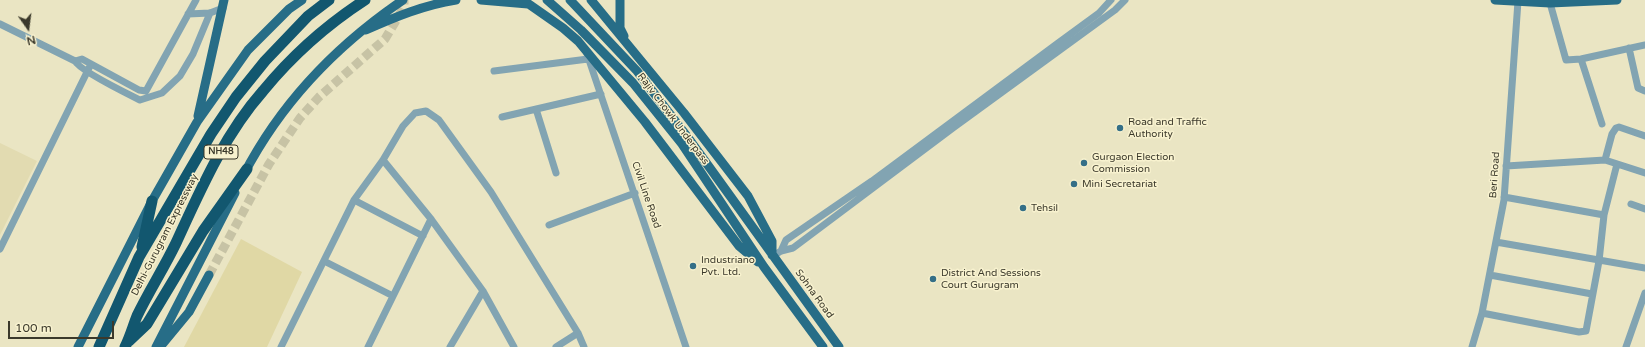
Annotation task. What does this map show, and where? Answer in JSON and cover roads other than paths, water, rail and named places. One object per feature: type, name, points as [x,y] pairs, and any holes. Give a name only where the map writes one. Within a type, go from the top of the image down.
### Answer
[{"type":"highway","name":"Delhi-Gurugram Expressway","points":[[99,347],[140,257],[211,134],[236,97],[265,61],[308,16],[329,0]]},
{"type":"highway","name":"Delhi-Gurugram Expressway","points":[[126,345],[137,316],[173,250],[202,187],[222,150],[250,108],[267,86],[333,22],[365,0]]},
{"type":"highway","points":[[126,345],[147,324],[203,231],[247,169]]},
{"type":"highway","points":[[140,257],[152,202]]},
{"type":"main road","points":[[78,347],[152,202],[197,122],[248,50],[289,9],[302,0]]},
{"type":"main road","points":[[156,347],[247,169],[285,110],[311,77],[356,35],[372,21],[403,0]]},
{"type":"main road","points":[[356,35],[392,18],[428,6],[456,0]]},
{"type":"main road","points":[[481,0],[526,2],[563,28],[585,50],[644,122],[739,246],[764,267],[823,347]]},
{"type":"main road","name":"Rajiv Chowk Underpass","points":[[547,0],[580,30],[633,83],[682,144],[764,267]]},
{"type":"main road","name":"Rajiv Chowk Underpass","points":[[570,0],[637,70],[689,139],[772,256]]},
{"type":"main road","points":[[591,0],[626,41],[748,196],[772,241],[772,256]]},
{"type":"main road","points":[[620,0],[620,28],[626,41]]},
{"type":"main road","points":[[1495,0],[1550,3],[1617,0]]},
{"type":"main road","points":[[197,122],[223,4]]},
{"type":"main road","name":"Sohna Road","points":[[772,256],[839,347]]},
{"type":"main road","points":[[160,347],[189,312],[209,274]]},
{"type":"street","points":[[75,60],[82,59],[139,90],[146,91],[196,0]]},
{"type":"street","points":[[781,251],[786,240],[872,181],[1058,43],[1111,0]]},
{"type":"street","points":[[772,256],[781,251],[793,248],[953,128],[1115,10],[1125,0]]},
{"type":"street","name":"Beri Road","points":[[1472,347],[1482,313],[1504,197],[1518,1]]},
{"type":"street","points":[[1550,3],[1564,58],[1569,60],[1581,59],[1645,45]]},
{"type":"street","points":[[188,14],[210,13],[223,4]]},
{"type":"street","points":[[0,24],[75,60],[77,64],[86,71],[140,100],[162,93],[180,76],[193,54],[210,13]]},
{"type":"street","points":[[1629,48],[1638,88],[1645,91]]},
{"type":"street","name":"Civil Line Road","points":[[585,50],[635,193],[686,347]]},
{"type":"street","points":[[494,71],[588,59]]},
{"type":"street","points":[[1581,59],[1602,124]]},
{"type":"street","points":[[0,249],[67,115],[86,71],[91,64]]},
{"type":"street","points":[[502,117],[601,94]]},
{"type":"street","points":[[536,108],[556,173]]},
{"type":"street","points":[[281,347],[354,200],[383,160],[403,126],[411,117],[421,111],[431,113],[439,120],[491,192],[578,333],[584,347]]},
{"type":"street","points":[[1605,160],[1612,134],[1616,128],[1619,127],[1645,136]]},
{"type":"street","points":[[383,160],[431,220],[483,291],[514,347]]},
{"type":"street","points":[[1506,166],[1605,160],[1645,173]]},
{"type":"street","points":[[1482,313],[1584,332],[1587,326],[1599,261],[1604,215],[1618,164]]},
{"type":"street","points":[[549,225],[635,193]]},
{"type":"street","points":[[1504,197],[1604,215]]},
{"type":"street","points":[[354,200],[423,236]]},
{"type":"street","points":[[1631,204],[1645,209]]},
{"type":"street","points":[[368,347],[431,220]]},
{"type":"street","points":[[1496,242],[1645,268]]},
{"type":"street","points":[[324,261],[393,296]]},
{"type":"street","points":[[1490,275],[1592,294]]},
{"type":"street","points":[[450,347],[483,291]]},
{"type":"street","points":[[1626,347],[1645,293]]},
{"type":"street","points":[[556,347],[578,333]]},
{"type":"tunnel","points":[[209,275],[269,164],[300,118],[319,97],[385,39],[404,7],[404,0]]},
{"type":"place","name":"Road and Traffic Authority","points":[[1120,128]]},
{"type":"place","name":"Gurgaon Election Commission","points":[[1084,163]]},
{"type":"place","name":"Mini Secretariat","points":[[1074,184]]},
{"type":"place","name":"Tehsil","points":[[1023,208]]},
{"type":"place","name":"Industriano Pvt. Ltd.","points":[[693,266]]},
{"type":"place","name":"District And Sessions Court Gurugram","points":[[933,279]]}]
